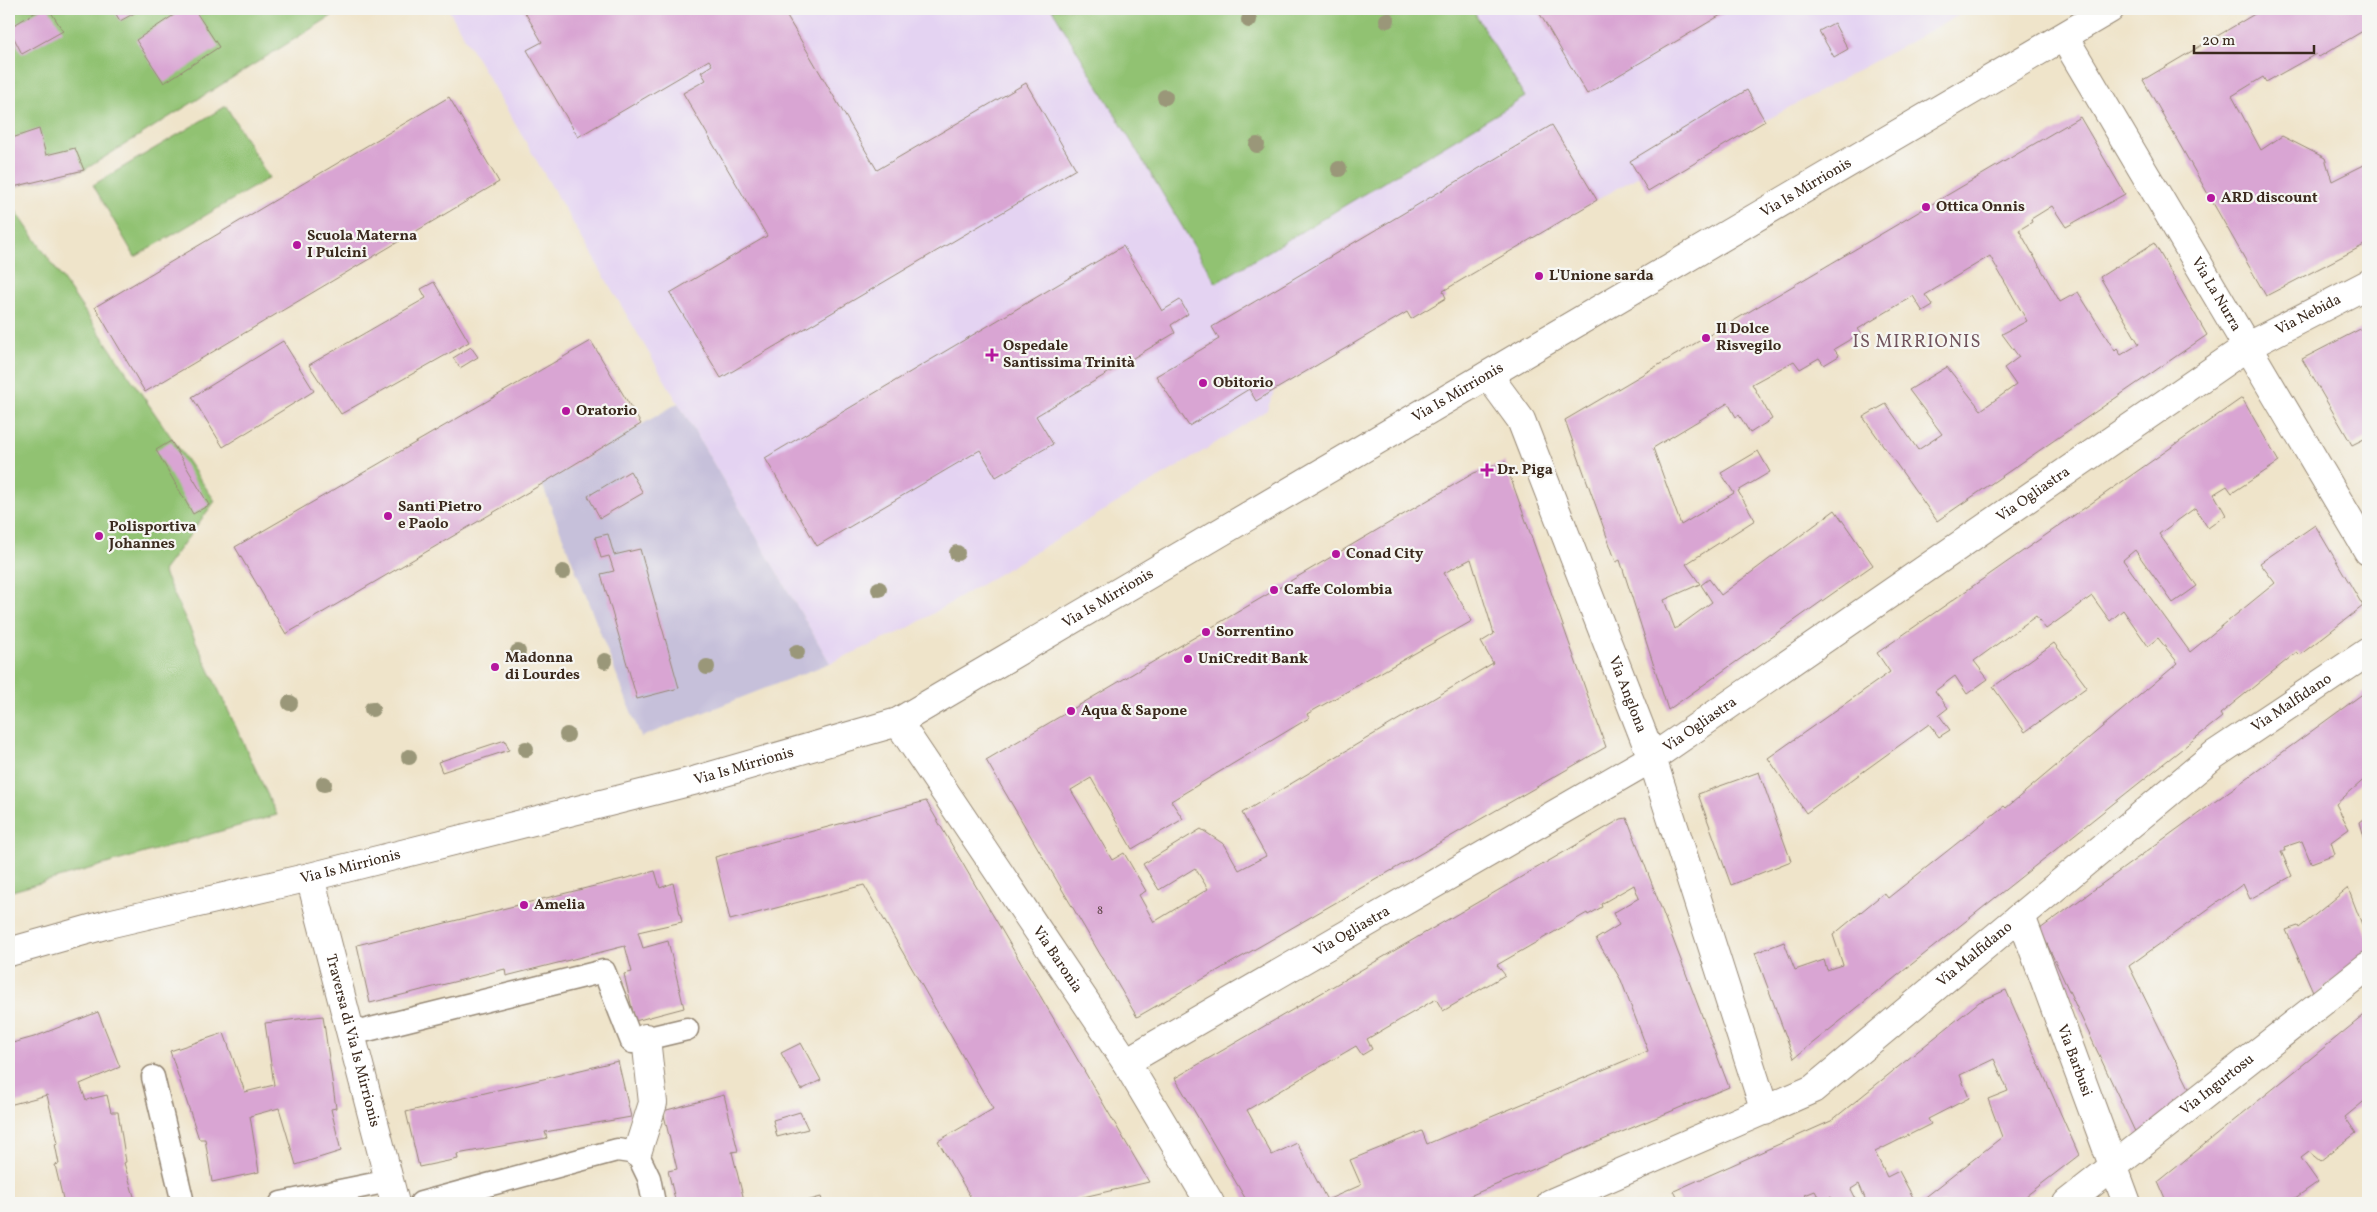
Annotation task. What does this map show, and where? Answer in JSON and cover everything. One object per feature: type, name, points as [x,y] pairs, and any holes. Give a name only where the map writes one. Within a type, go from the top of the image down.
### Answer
[{"type":"street","name":"Via Is Mirrionis","points":[[9,952],[108,924],[310,877],[697,780],[898,722],[2110,9]]},
{"type":"street","name":"Via La Nurra","points":[[2064,37],[2368,551]]},
{"type":"street","name":"Via Nebida","points":[[2248,346],[2368,284]]},
{"type":"street","name":"Via Ogliastra","points":[[1126,1062],[1652,758],[2248,346]]},
{"type":"street","name":"Via Anglona","points":[[1488,375],[1521,420],[1652,758],[1765,1111]]},
{"type":"street","name":"Via Malfidano","points":[[1551,1203],[1813,1089],[2214,755],[2368,652]]},
{"type":"street","name":"Via Baronia","points":[[898,722],[1126,1062],[1210,1203]]},
{"type":"street","name":"Traversa di Via Is Mirrionis","points":[[310,877],[392,1192]]},
{"type":"street","name":"Via Barbusi","points":[[2021,916],[2126,1203]]},
{"type":"street","name":"Via Ingurtosu","points":[[2067,1203],[2368,966]]},
{"type":"street","points":[[637,1153],[653,1103],[646,1038]]},
{"type":"lane","points":[[351,1034],[604,971],[632,1042],[687,1029]]},
{"type":"lane","points":[[152,1077],[183,1203]]},
{"type":"lane","points":[[420,1203],[617,1150],[637,1153],[649,1178],[654,1203]]},
{"type":"lane","points":[[280,1203],[392,1192]]},
{"type":"shaded area","name":"Ospedale Santissima Trinità","points":[[448,9],[1970,9],[1765,121],[1648,191],[1639,176],[1597,200],[1443,291],[1446,298],[1411,319],[1407,312],[1274,391],[1267,410],[1197,455],[905,630],[830,663]]},
{"type":"shaded area","points":[[678,403],[830,663],[641,737],[542,484]]},
{"type":"green space","points":[[9,9],[343,9],[84,170],[9,188]]},
{"type":"green space","points":[[1052,9],[1472,9],[1525,97],[1216,283]]},
{"type":"green space","points":[[226,106],[269,178],[135,257],[93,185]]},
{"type":"green space","name":"Polisportiva Johannes","points":[[9,201],[215,501],[163,571],[277,815],[9,892]]},
{"type":"building","points":[[41,9],[49,9],[63,31],[22,54],[9,28]]},
{"type":"building","points":[[113,9],[142,9],[120,21]]},
{"type":"building","points":[[183,9],[194,9],[219,47],[164,83],[136,40]]},
{"type":"building","points":[[523,9],[796,9],[786,15],[877,170],[1026,83],[1076,169],[721,378],[670,293],[767,236],[683,93],[706,80],[701,72],[712,65],[709,60],[578,137],[527,50],[542,42]]},
{"type":"building","points":[[1537,9],[1731,9],[1587,94]]},
{"type":"building","points":[[2263,9],[2368,9],[2368,28],[2319,57],[2316,54],[2266,82],[2263,77],[2232,96],[2261,150],[2282,136],[2325,158],[2332,181],[2368,163],[2368,243],[2266,296],[2143,80]]},
{"type":"building","points":[[1834,23],[1848,49],[1834,57],[1819,31]]},
{"type":"building","points":[[1747,90],[1765,121],[1648,191],[1630,161]]},
{"type":"building","name":"Scuola Materna I Pulcini","points":[[449,97],[499,182],[145,392],[95,307]]},
{"type":"building","points":[[2080,117],[2125,194],[2066,227],[2052,206],[2031,219],[2032,222],[2019,230],[2060,302],[2078,292],[2115,351],[2117,349],[2121,355],[2139,344],[2100,277],[2154,243],[2207,335],[1937,521],[1863,417],[1886,404],[1918,450],[1942,434],[1909,390],[1947,367],[1981,410],[2016,385],[2004,368],[2019,357],[2002,334],[2027,321],[1990,256],[1925,295],[1933,306],[1923,312],[1913,296],[1858,329],[1861,333],[1834,349],[1839,356],[1824,365],[1819,358],[1800,369],[1794,361],[1752,384],[1772,419],[1750,433],[1739,415],[1736,417],[1728,403],[1653,448],[1681,525],[1734,493],[1721,473],[1758,451],[1770,472],[1738,491],[1755,520],[1686,564],[1700,584],[1664,600],[1675,629],[1712,602],[1701,585],[1709,579],[1721,595],[1835,510],[1873,565],[1668,710],[1620,560],[1616,562],[1565,420]]},
{"type":"building","points":[[1552,125],[1597,200],[1443,291],[1446,298],[1411,319],[1407,312],[1256,401],[1249,389],[1189,426],[1156,376],[1219,339],[1212,327]]},
{"type":"building","points":[[39,129],[46,155],[75,148],[84,170],[9,188],[9,139]]},
{"type":"building","points":[[1123,246],[1162,311],[1180,300],[1188,314],[1171,325],[1175,333],[1036,416],[1053,444],[996,477],[980,450],[817,546],[765,458]]},
{"type":"building","points":[[434,282],[469,342],[341,414],[309,365],[426,298],[421,289]]},
{"type":"building","points":[[2368,325],[2368,437],[2352,445],[2302,359]]},
{"type":"building","points":[[283,341],[314,391],[223,447],[192,397]]},
{"type":"building","name":"Santi Pietro e Paolo","points":[[591,341],[641,424],[286,634],[235,547]]},
{"type":"building","points":[[471,347],[478,357],[460,368],[453,358]]},
{"type":"building","points":[[2242,398],[2279,462],[2232,493],[2227,486],[2214,494],[2226,515],[2208,528],[2195,508],[2159,534],[2197,586],[2173,603],[2135,550],[2123,560],[2190,652],[2275,583],[2260,563],[2315,525],[2363,606],[2300,655],[2297,652],[2220,714],[2222,717],[1794,1058],[1755,953],[1784,942],[1795,970],[1824,960],[1827,970],[1843,965],[1833,935],[1884,893],[1888,898],[2004,806],[2006,808],[2178,663],[2158,638],[2148,646],[2123,610],[2110,621],[2092,596],[2046,629],[2036,616],[1974,661],[1988,679],[1967,694],[1955,676],[1935,691],[1948,708],[1939,715],[1950,730],[1939,737],[1929,724],[1806,813],[1768,758],[1890,672],[1877,653]]},
{"type":"building","points":[[171,441],[209,505],[193,514],[156,450]]},
{"type":"building","points":[[1505,462],[1606,747],[1137,1017],[986,760],[1474,473]],"holes":[[[1471,559],[1494,634],[1481,642],[1493,663],[1242,813],[1266,856],[1239,870],[1225,845],[1201,829],[1143,864],[1159,890],[1195,868],[1208,889],[1154,922],[1139,895],[1146,891],[1124,853],[1112,860],[1071,790],[1091,778],[1132,849],[1183,819],[1171,801],[1309,718],[1307,714],[1472,621],[1444,573]]]},
{"type":"building","points":[[630,471],[643,493],[600,518],[588,496]]},
{"type":"building","points":[[608,534],[614,555],[640,549],[679,688],[637,699],[601,574],[614,571],[609,556],[601,558],[595,537]]},
{"type":"building","points":[[2054,643],[2087,687],[2025,732],[1993,687]]},
{"type":"building","points":[[2368,690],[2368,776],[2336,804],[2349,829],[2331,842],[2335,854],[2311,863],[2302,841],[2284,847],[2285,851],[2281,851],[2292,876],[2250,899],[2243,884],[2129,966],[2193,1096],[2137,1136],[2040,929]]},
{"type":"building","points":[[505,740],[509,750],[442,772],[438,762]]},
{"type":"building","points":[[1759,772],[1791,861],[1731,885],[1698,794]]},
{"type":"building","points":[[926,801],[1149,1182],[1057,1203],[974,1203],[938,1141],[993,1109],[864,885],[730,920],[715,857]]},
{"type":"building","points":[[2368,816],[2368,852],[2360,822]]},
{"type":"building","points":[[1627,818],[1729,1087],[1453,1203],[1248,1203],[1175,1078],[1621,819]],"holes":[[[1634,885],[1639,898],[1613,913],[1619,925],[1596,939],[1621,980],[1648,1051],[1427,1144],[1422,1131],[1350,1160],[1361,1185],[1327,1200],[1297,1143],[1272,1155],[1247,1110],[1356,1046],[1362,1055],[1372,1049],[1367,1039],[1436,999],[1443,1011],[1505,975],[1497,965],[1587,913],[1588,915],[1602,907],[1601,904]]]},
{"type":"building","points":[[655,871],[660,888],[673,883],[682,922],[638,932],[643,948],[668,941],[684,1008],[635,1021],[624,974],[632,972],[625,946],[506,976],[505,969],[370,1003],[357,945]]},
{"type":"building","points":[[2348,888],[2368,940],[2368,953],[2315,996],[2286,930],[2298,926],[2299,928]]},
{"type":"building","points":[[2006,990],[2079,1155],[2017,1203],[1918,1203],[2002,1137],[1988,1099],[2008,1091],[1994,1059],[1960,1075],[1969,1098],[1928,1119],[1931,1124],[1875,1152],[1887,1177],[1899,1171],[1916,1203],[1867,1203],[1859,1184],[1851,1189],[1858,1203],[1834,1203],[1831,1197],[1821,1202],[1815,1191],[1805,1195],[1808,1203],[1680,1203],[1674,1191],[1831,1121],[1979,1002]]},
{"type":"building","points":[[98,1012],[120,1067],[80,1084],[86,1100],[107,1095],[111,1112],[118,1112],[126,1162],[124,1163],[136,1203],[64,1203],[55,1165],[59,1164],[55,1144],[58,1143],[47,1095],[9,1105],[9,1044],[34,1037]]},
{"type":"building","points":[[2368,1012],[2368,1098],[2345,1117],[2356,1133],[2320,1161],[2309,1152],[2301,1158],[2318,1182],[2288,1203],[2167,1203],[2158,1182]]},
{"type":"building","points":[[323,1016],[336,1108],[331,1109],[341,1151],[296,1165],[279,1108],[250,1116],[259,1172],[212,1182],[205,1139],[199,1139],[170,1051],[224,1033],[245,1092],[274,1085],[265,1023]]},
{"type":"building","points":[[801,1043],[821,1080],[801,1090],[781,1053]]},
{"type":"building","points":[[618,1061],[631,1117],[545,1132],[547,1138],[457,1154],[458,1159],[419,1167],[406,1112]]},
{"type":"building","points":[[724,1095],[738,1151],[732,1152],[744,1200],[737,1203],[676,1203],[668,1171],[677,1169],[663,1111]]},
{"type":"building","points":[[800,1112],[808,1129],[777,1137],[773,1120]]},
{"type":"building","points":[[821,1197],[823,1203],[799,1203]]},
{"type":"place","name":"ARD discount","points":[[2211,198]]},
{"type":"place","name":"Ottica Onnis","points":[[1926,207]]},
{"type":"place","name":"Scuola Materna I Pulcini","points":[[297,245]]},
{"type":"place","name":"L'Unione sarda","points":[[1539,276]]},
{"type":"place","name":"Il Dolce Risvegilo","points":[[1706,338]]},
{"type":"place","name":"Ospedale Santissima Trinità","points":[[992,355]]},
{"type":"place","name":"Obitorio","points":[[1203,383]]},
{"type":"place","name":"Oratorio","points":[[566,411]]},
{"type":"place","name":"Dr. Piga","points":[[1487,470]]},
{"type":"place","name":"Santi Pietro e Paolo","points":[[388,516]]},
{"type":"place","name":"Polisportiva Johannes","points":[[99,536]]},
{"type":"place","name":"Conad City","points":[[1336,554]]},
{"type":"place","name":"Caffe Colombia","points":[[1274,590]]},
{"type":"place","name":"Sorrentino","points":[[1206,632]]},
{"type":"place","name":"UniCredit Bank","points":[[1188,659]]},
{"type":"place","name":"Madonna di Lourdes","points":[[495,667]]},
{"type":"place","name":"Aqua & Sapone","points":[[1071,711]]},
{"type":"place","name":"Amelia","points":[[524,905]]},
{"type":"district","name":"IS MIRRIONIS","points":[[1917,342]]}]
